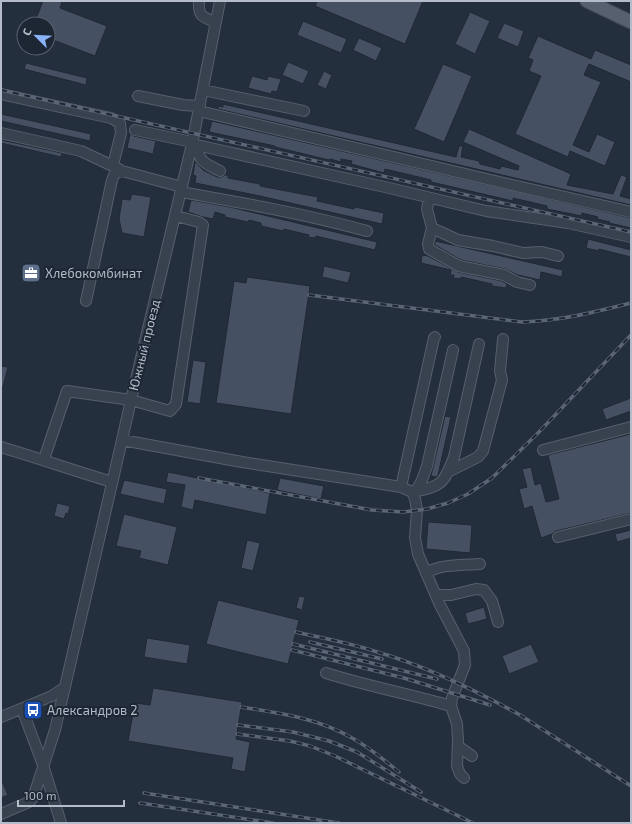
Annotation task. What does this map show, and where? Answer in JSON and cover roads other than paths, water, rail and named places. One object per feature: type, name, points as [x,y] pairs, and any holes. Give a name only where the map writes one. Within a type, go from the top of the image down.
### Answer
[{"type":"main road","points":[[592,2],[631,22]]},
{"type":"street","points":[[199,1],[198,11],[203,17],[215,22]]},
{"type":"street","name":"Южный проезд","points":[[1,814],[29,802],[33,798],[55,730],[130,400],[194,144],[199,109],[220,1]]},
{"type":"street","points":[[203,90],[304,111]]},
{"type":"street","points":[[1,94],[111,118],[120,123],[118,168],[112,180],[86,301]]},
{"type":"street","points":[[138,96],[183,105],[516,186],[631,212]]},
{"type":"street","points":[[135,130],[486,212],[568,223],[631,237]]},
{"type":"street","points":[[1,132],[81,150],[118,168],[182,189],[336,222],[367,231]]},
{"type":"street","points":[[194,144],[198,156],[204,162],[220,170]]},
{"type":"street","points":[[429,198],[427,209],[432,228],[428,244],[429,248],[459,266],[504,275],[517,282],[530,286]]},
{"type":"street","points":[[44,459],[67,391],[130,400],[170,411],[176,404],[203,225],[199,222],[176,216]]},
{"type":"street","points":[[432,228],[458,240],[523,253],[542,252],[558,256]]},
{"type":"street","points":[[401,487],[435,337]]},
{"type":"street","points":[[448,472],[478,457],[483,450],[502,380],[500,371],[503,339]]},
{"type":"street","points":[[122,440],[242,462],[401,487],[414,491],[435,487],[442,482],[454,457],[479,344]]},
{"type":"street","points":[[453,350],[427,466],[422,480],[414,491],[417,510],[415,538],[418,554],[426,573],[464,651],[465,665],[452,698],[451,706],[457,724],[457,766],[460,774],[464,778]]},
{"type":"street","points":[[543,450],[631,426]]},
{"type":"street","points":[[1,447],[44,459],[112,482]]},
{"type":"street","points":[[558,537],[631,519]]},
{"type":"street","points":[[426,573],[431,570],[451,566],[480,564]]},
{"type":"street","points":[[436,596],[451,595],[476,589],[484,590],[492,601],[498,622]]},
{"type":"street","points":[[326,673],[357,683],[451,706]]},
{"type":"street","points":[[1,717],[52,696],[64,688]]},
{"type":"street","points":[[22,709],[43,765],[61,823]]},
{"type":"street","points":[[458,746],[472,756]]},
{"type":"railway","points":[[1,90],[631,232]]},
{"type":"railway","points":[[309,295],[522,322],[564,318],[631,303]]},
{"type":"railway","points":[[199,478],[372,510],[403,512],[427,509],[448,503],[468,494],[492,478],[539,432],[631,335]]},
{"type":"railway","points":[[296,632],[345,643],[411,663],[485,696],[520,715],[631,786]]},
{"type":"railway","points":[[310,642],[382,659]]},
{"type":"railway","points":[[293,644],[437,679]]},
{"type":"railway","points":[[292,650],[404,678],[490,705]]},
{"type":"railway","points":[[241,707],[298,717],[339,731],[364,745],[399,772]]},
{"type":"railway","points":[[238,725],[293,732],[329,741],[357,752],[421,792]]},
{"type":"railway","points":[[237,734],[290,741],[310,746],[335,756],[473,823]]},
{"type":"railway","points":[[144,793],[339,823]]},
{"type":"railway","points":[[140,803],[273,823]]},
{"type":"place","name":"Хлебокомбинат","points":[[31,273]]},
{"type":"place","name":"Александров 2","points":[[33,710]]}]
